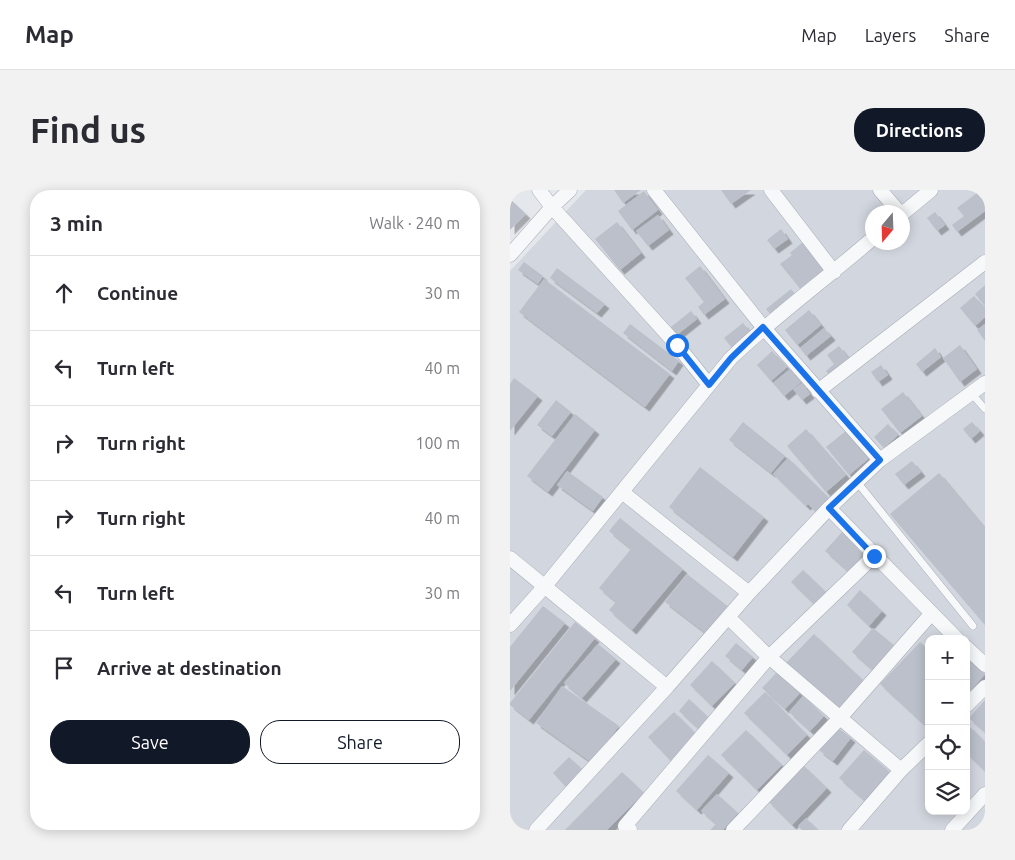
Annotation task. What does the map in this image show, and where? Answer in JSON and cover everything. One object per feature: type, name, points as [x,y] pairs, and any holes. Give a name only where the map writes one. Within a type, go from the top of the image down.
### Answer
[{"type":"street","points":[[539,190],[552,207],[677,345],[709,385]]},
{"type":"street","points":[[510,255],[552,207],[570,190]]},
{"type":"street","points":[[654,190],[763,327],[880,460]]},
{"type":"street","points":[[771,190],[834,272]]},
{"type":"street","points":[[880,190],[894,205]]},
{"type":"street","points":[[910,206],[931,190]]},
{"type":"street","points":[[510,625],[545,586],[731,358],[763,327],[834,272],[865,245]]},
{"type":"street","points":[[818,390],[985,262]]},
{"type":"street","points":[[536,830],[667,687],[749,593],[829,508],[880,460],[985,383]]},
{"type":"street","points":[[622,492],[749,593]]},
{"type":"street","points":[[829,508],[953,635]]},
{"type":"street","points":[[630,830],[625,826],[769,657],[874,556]]},
{"type":"street","points":[[510,558],[667,687]]},
{"type":"street","points":[[733,830],[839,719],[931,614]]},
{"type":"street","points":[[728,617],[769,657],[839,719],[901,770]]},
{"type":"street","points":[[970,652],[985,665]]},
{"type":"street","points":[[970,702],[985,688]]},
{"type":"street","points":[[849,830],[901,770],[925,747]]},
{"type":"street","points":[[952,830],[985,794]]},
{"type":"lane","points":[[972,394],[985,409]]},
{"type":"lane","points":[[857,482],[972,626]]},
{"type":"shaded area","points":[[586,190],[985,190],[985,830],[510,830],[510,271]]},
{"type":"building","points":[[614,190],[641,190],[623,203]]},
{"type":"building","points":[[721,190],[751,190],[731,204]]},
{"type":"building","points":[[644,191],[658,210],[632,230],[618,211]]},
{"type":"building","points":[[977,193],[985,204],[985,211],[957,232],[952,225],[964,216],[957,208]]},
{"type":"building","points":[[510,199],[526,214],[510,230]]},
{"type":"building","points":[[935,212],[945,225],[937,231],[927,218]]},
{"type":"building","points":[[658,215],[669,230],[648,246],[636,231]]},
{"type":"building","points":[[617,222],[641,253],[620,270],[595,239]]},
{"type":"building","points":[[781,229],[788,239],[774,249],[767,240]]},
{"type":"building","points":[[803,242],[828,272],[803,292],[780,264],[792,255],[790,253]]},
{"type":"building","points":[[524,262],[543,276],[538,284],[518,270]]},
{"type":"building","points":[[700,266],[725,299],[704,315],[698,307],[704,302],[685,278]]},
{"type":"building","points":[[557,268],[605,304],[597,313],[550,278]]},
{"type":"building","points":[[544,279],[670,374],[645,407],[519,312]]},
{"type":"building","points":[[985,285],[985,306],[975,294]]},
{"type":"building","points":[[791,289],[797,296],[772,316],[766,309]]},
{"type":"building","points":[[974,296],[985,308],[985,317],[975,326],[960,308]]},
{"type":"building","points":[[809,310],[821,325],[797,345],[785,330]]},
{"type":"building","points":[[691,311],[697,319],[673,338],[667,330]]},
{"type":"building","points":[[743,323],[751,333],[732,348],[724,338]]},
{"type":"building","points":[[630,324],[679,361],[672,371],[623,333]]},
{"type":"building","points":[[985,324],[985,341],[977,330]]},
{"type":"building","points":[[824,328],[831,336],[806,356],[800,348]]},
{"type":"building","points":[[960,345],[977,369],[960,382],[943,358]]},
{"type":"building","points":[[839,346],[851,361],[831,377],[826,371],[834,364],[827,355]]},
{"type":"building","points":[[935,348],[941,357],[922,372],[916,364]]},
{"type":"building","points":[[772,351],[787,367],[771,381],[757,365]]},
{"type":"building","points":[[881,365],[888,375],[878,382],[871,372]]},
{"type":"building","points":[[790,369],[801,382],[784,396],[773,383]]},
{"type":"building","points":[[514,378],[538,396],[510,431],[510,384]]},
{"type":"building","points":[[802,383],[810,394],[802,400],[793,389]]},
{"type":"building","points":[[903,392],[922,416],[900,433],[881,409]]},
{"type":"building","points":[[556,400],[571,412],[552,436],[537,425]]},
{"type":"building","points":[[575,414],[595,430],[548,492],[527,476]]},
{"type":"building","points":[[743,422],[785,456],[771,473],[729,440]]},
{"type":"building","points":[[972,422],[980,431],[971,439],[963,429]]},
{"type":"building","points":[[888,424],[898,435],[884,448],[874,437]]},
{"type":"building","points":[[806,429],[846,475],[826,492],[787,446]]},
{"type":"building","points":[[846,431],[868,459],[849,475],[826,447]]},
{"type":"building","points":[[788,458],[831,500],[817,513],[808,504],[806,506],[773,474]]},
{"type":"building","points":[[912,461],[921,472],[904,485],[895,474]]},
{"type":"building","points":[[700,467],[764,517],[733,557],[669,507]]},
{"type":"building","points":[[567,471],[603,497],[593,511],[557,485]]},
{"type":"building","points":[[939,473],[985,528],[985,625],[890,514]]},
{"type":"building","points":[[620,518],[683,569],[632,630],[609,610],[616,602],[599,588],[631,549],[609,531]]},
{"type":"building","points":[[843,531],[868,553],[850,573],[825,551]]},
{"type":"building","points":[[803,570],[828,594],[817,607],[791,582]]},
{"type":"building","points":[[687,574],[730,608],[708,635],[665,602]]},
{"type":"building","points":[[860,590],[882,611],[869,626],[847,605]]},
{"type":"building","points":[[543,606],[565,623],[510,691],[510,647]]},
{"type":"building","points":[[575,622],[595,638],[529,720],[510,703]]},
{"type":"building","points":[[873,628],[895,646],[874,671],[852,652]]},
{"type":"building","points":[[814,634],[864,681],[837,711],[786,663]]},
{"type":"building","points":[[920,642],[925,646],[925,725],[880,684]]},
{"type":"building","points":[[736,643],[753,657],[742,670],[725,656]]},
{"type":"building","points":[[598,644],[616,659],[582,698],[564,683]]},
{"type":"building","points":[[712,661],[735,683],[712,706],[690,685]]},
{"type":"building","points":[[970,661],[985,674],[970,691]]},
{"type":"building","points":[[777,672],[800,693],[785,709],[762,688]]},
{"type":"building","points":[[562,686],[619,726],[592,763],[536,723]]},
{"type":"building","points":[[765,692],[807,735],[787,755],[744,713]]},
{"type":"building","points":[[803,696],[824,716],[810,731],[789,712]]},
{"type":"building","points":[[689,699],[711,720],[701,731],[679,711]]},
{"type":"building","points":[[985,700],[985,732],[970,717]]},
{"type":"building","points":[[674,712],[699,737],[672,762],[648,737]]},
{"type":"building","points":[[837,727],[851,738],[833,761],[819,750]]},
{"type":"building","points":[[970,727],[985,742],[985,771],[970,757]]},
{"type":"building","points":[[746,730],[782,765],[757,790],[721,755]]},
{"type":"building","points":[[864,750],[890,772],[865,801],[839,778]]},
{"type":"building","points":[[708,755],[729,773],[697,810],[676,791]]},
{"type":"building","points":[[569,757],[585,772],[568,789],[553,773]]},
{"type":"building","points":[[803,765],[827,788],[792,825],[768,801]]},
{"type":"building","points":[[622,772],[644,793],[607,830],[565,830]]},
{"type":"building","points":[[717,794],[738,813],[723,830],[710,830],[716,824],[701,811]]},
{"type":"building","points":[[806,818],[818,830],[802,830],[798,826]]},
{"type":"route","points":[[677,345],[709,385],[731,358],[763,327],[880,460],[829,508],[874,556]]}]
